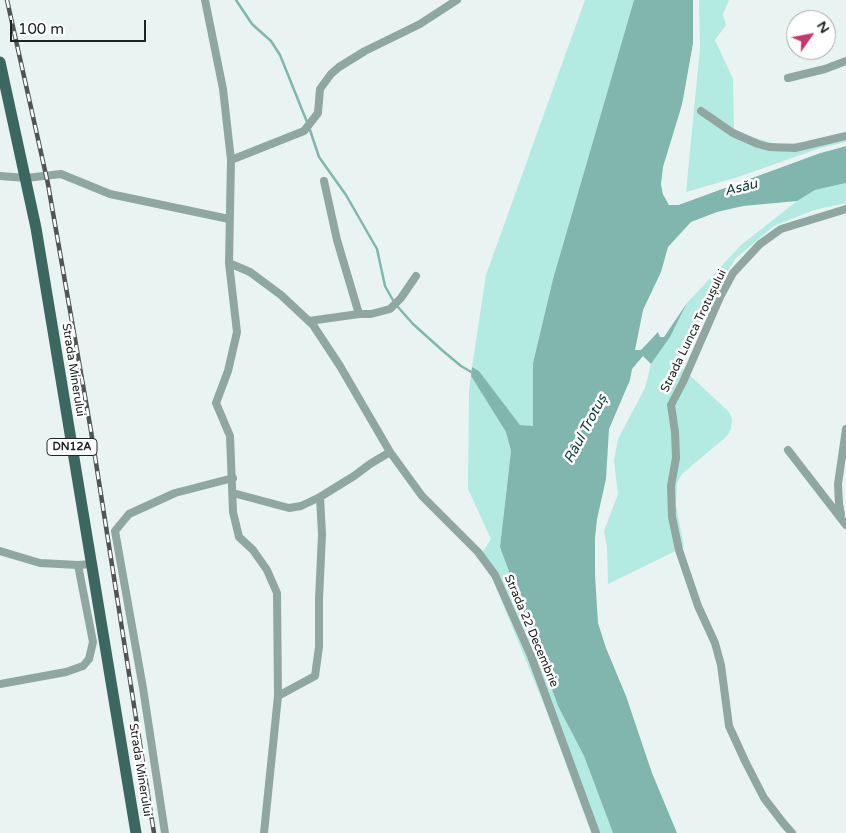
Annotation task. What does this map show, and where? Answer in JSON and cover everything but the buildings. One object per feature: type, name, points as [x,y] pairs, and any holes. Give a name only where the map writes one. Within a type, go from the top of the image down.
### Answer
[{"type":"main road","name":"Strada Minerului","points":[[0,62],[26,178],[136,833]]},
{"type":"street","points":[[205,0],[223,89],[231,160],[229,263],[237,332],[228,371],[216,404],[230,436],[233,512],[239,537],[252,550],[267,570],[276,593],[278,696],[264,833]]},
{"type":"street","points":[[231,160],[304,131],[318,113],[320,89],[335,70],[347,61],[420,24],[457,0]]},
{"type":"street","points":[[788,78],[825,69],[846,61]]},
{"type":"street","points":[[701,111],[733,133],[751,142],[769,147],[795,148],[846,136]]},
{"type":"street","points":[[0,176],[26,178],[60,174],[110,194],[229,219]]},
{"type":"street","points":[[324,181],[337,240],[359,314]]},
{"type":"street","name":"Strada Lunca Trotușului","points":[[792,833],[764,798],[744,761],[729,726],[721,665],[715,643],[698,606],[680,550],[672,517],[671,486],[676,458],[671,405],[733,273],[760,244],[781,229],[846,209]]},
{"type":"street","name":"Strada 22 Decembrie","points":[[229,263],[250,272],[281,295],[309,321],[340,366],[390,452],[422,496],[478,552],[495,575],[531,656],[596,833]]},
{"type":"street","points":[[309,321],[372,314],[390,308],[401,298],[416,276]]},
{"type":"street","points":[[845,522],[839,509],[838,498],[843,470],[846,430]]},
{"type":"street","points":[[788,450],[845,522]]},
{"type":"street","points":[[233,493],[288,508],[301,506],[320,497],[390,452]]},
{"type":"street","name":"Strada Minerului","points":[[165,833],[143,688],[115,531],[129,514],[174,493],[233,478]]},
{"type":"street","points":[[278,696],[315,676],[319,647],[318,600],[322,534],[320,497]]},
{"type":"street","points":[[0,551],[40,563],[92,564]]},
{"type":"street","points":[[0,684],[36,679],[71,671],[83,666],[89,659],[93,642],[78,564]]},
{"type":"shaded area","points":[[585,0],[634,0],[553,279],[533,363],[533,427],[520,425],[479,371],[472,367],[486,275]]},
{"type":"shaded area","points":[[699,0],[729,0],[723,14],[726,25],[715,40],[733,79],[734,130],[776,144],[809,142],[846,133],[846,142],[820,148],[738,177],[686,192],[700,48]]},
{"type":"shaded area","points":[[846,183],[846,203],[814,210],[774,226],[736,258],[704,308],[681,367],[729,412],[732,419],[731,429],[727,436],[682,474],[677,483],[676,505],[684,547],[608,584],[607,547],[604,531],[618,494],[614,461],[618,439],[645,388],[651,364],[670,337],[687,303],[741,245],[797,201],[815,190]]},
{"type":"shaded area","points":[[471,376],[506,432],[511,451],[500,547],[558,706],[584,756],[613,833],[591,833],[547,712],[482,553],[491,539],[468,489],[469,390]]},
{"type":"water","points":[[634,0],[693,0],[693,44],[684,98],[663,167],[661,184],[663,194],[669,205],[678,205],[820,153],[846,146],[846,183],[815,190],[797,201],[743,206],[717,212],[691,222],[668,247],[661,272],[643,310],[635,350],[641,350],[658,332],[660,337],[664,337],[687,303],[670,337],[651,364],[643,356],[632,369],[630,380],[609,429],[606,479],[597,519],[595,538],[598,623],[626,696],[652,773],[677,833],[613,833],[584,756],[558,706],[500,547],[511,451],[506,432],[471,376],[472,367],[479,371],[520,425],[533,426],[533,363],[553,279]]},
{"type":"pier","points":[[693,0],[696,0],[695,44],[686,98],[679,121],[693,44]]},
{"type":"pier","points":[[846,144],[846,146],[820,153],[678,205],[669,205],[663,194],[661,184],[670,152],[663,184],[670,202],[678,203],[819,150]]},
{"type":"waterway","points":[[236,0],[252,24],[271,41],[280,55],[307,122]]},
{"type":"waterway","points":[[310,130],[319,157],[346,195],[377,249],[385,286],[394,302]]},
{"type":"waterway","points":[[398,307],[413,324],[443,351],[473,373]]},
{"type":"railway","points":[[7,0],[48,184],[91,431],[154,833]]},
{"type":"water label","name":"Asău","points":[[741,188]]},
{"type":"water label","name":"Râul Trotuș","points":[[586,429]]}]
